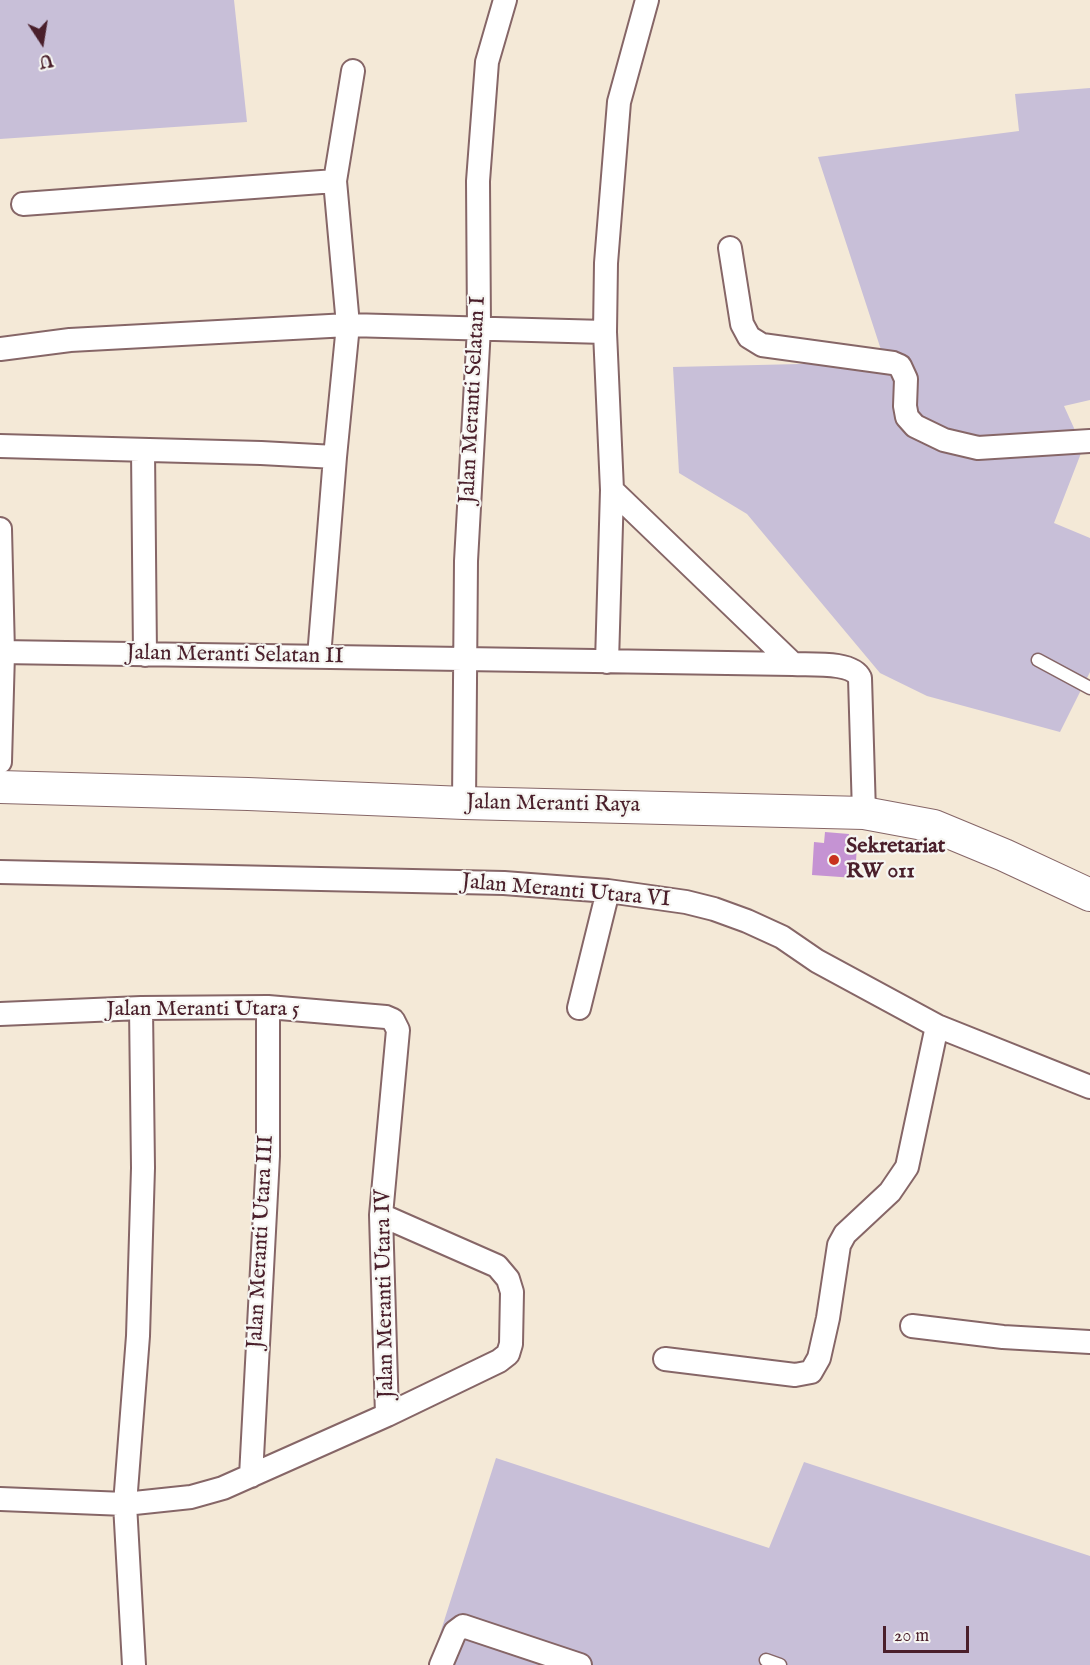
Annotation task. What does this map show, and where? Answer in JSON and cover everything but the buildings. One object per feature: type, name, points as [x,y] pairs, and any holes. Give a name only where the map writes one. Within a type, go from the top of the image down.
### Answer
[{"type":"street","name":"Jalan Meranti Selatan I","points":[[464,803],[466,561],[479,328],[478,181],[487,62],[505,0]]},
{"type":"street","points":[[607,662],[612,490],[605,332],[606,263],[619,102],[647,0]]},
{"type":"street","points":[[319,657],[348,325],[335,181],[352,71]]},
{"type":"street","points":[[23,204],[335,181]]},
{"type":"street","points":[[730,248],[742,324],[749,337],[762,345],[893,363],[900,366],[906,379],[907,417],[915,426],[944,440],[978,448],[1090,441]]},
{"type":"street","points":[[0,349],[70,340],[348,325],[605,332]]},
{"type":"street","points":[[0,446],[335,457]]},
{"type":"street","points":[[143,450],[145,655]]},
{"type":"street","points":[[612,490],[793,664]]},
{"type":"street","points":[[0,529],[2,652],[0,762]]},
{"type":"street","name":"Jalan Meranti Selatan II","points":[[2,652],[466,658],[848,667],[860,678],[864,813]]},
{"type":"street","name":"Jalan Meranti Raya","points":[[0,787],[464,803],[864,813],[934,826],[1004,855],[1090,896]]},
{"type":"street","name":"Jalan Meranti Utara VI","points":[[0,872],[504,883],[608,891],[686,902],[747,921],[782,937],[817,961],[937,1026],[1090,1087]]},
{"type":"street","points":[[579,1008],[608,891]]},
{"type":"street","name":"Jalan Meranti Utara 5","points":[[0,1014],[141,1008],[268,1007],[386,1017],[393,1020],[398,1030]]},
{"type":"street","name":"Jalan Meranti Utara III","points":[[251,1476],[268,1156],[268,1007]]},
{"type":"street","points":[[134,1665],[125,1504],[139,1314],[143,1168],[141,1008]]},
{"type":"street","points":[[665,1359],[795,1376],[811,1372],[819,1358],[828,1318],[839,1245],[845,1234],[890,1192],[907,1167],[937,1026]]},
{"type":"street","name":"Jalan Meranti Utara IV","points":[[387,1415],[381,1215],[398,1030]]},
{"type":"street","points":[[0,1499],[125,1504],[191,1497],[223,1488],[387,1415],[499,1361],[508,1354],[511,1344],[512,1292],[508,1279],[497,1266],[381,1215]]},
{"type":"street","points":[[912,1326],[1003,1337],[1090,1342]]},
{"type":"street","points":[[441,1665],[454,1632],[463,1626],[554,1661],[580,1665]]},
{"type":"lane","points":[[1038,660],[1090,688]]},
{"type":"lane","points":[[766,1660],[780,1665]]},
{"type":"shaded area","points":[[0,0],[234,0],[247,122],[0,139]]},
{"type":"shaded area","points":[[1090,88],[1090,400],[1064,406],[1083,448],[1054,523],[1090,538],[1090,672],[1060,732],[927,696],[880,673],[747,514],[679,473],[673,367],[885,362],[818,157],[1019,131],[1015,94]]},
{"type":"shaded area","points":[[496,1458],[769,1548],[804,1462],[1090,1556],[1090,1665],[430,1665]]},
{"type":"place","name":"Sekretariat RW 011","points":[[834,860]]}]
